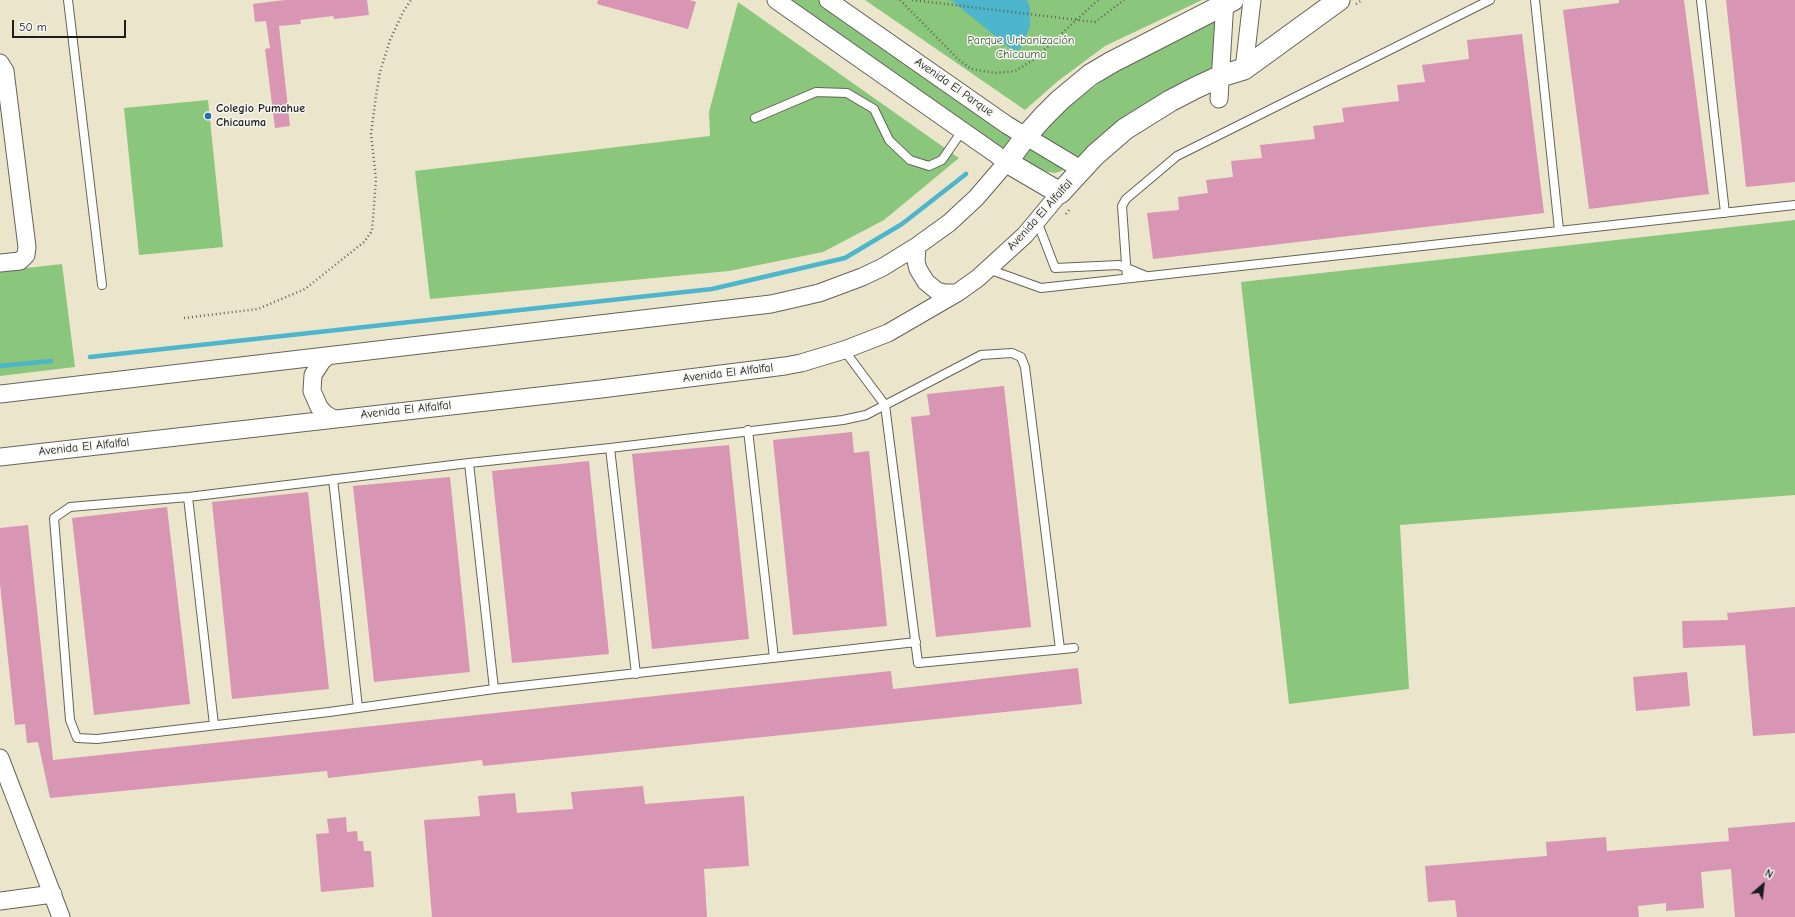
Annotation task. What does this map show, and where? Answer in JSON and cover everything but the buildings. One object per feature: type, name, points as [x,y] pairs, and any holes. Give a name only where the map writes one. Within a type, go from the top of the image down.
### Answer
[{"type":"street","points":[[776,0],[1007,162],[1067,198]]},
{"type":"street","name":"Avenida El Parque","points":[[828,0],[1026,136],[1082,170]]},
{"type":"street","points":[[1244,69],[1252,0]]},
{"type":"street","name":"Avenida El Alfalfal","points":[[0,457],[785,366],[844,350],[871,340],[905,324],[957,293],[988,269],[1025,235],[1037,221],[1067,198],[1082,170],[1099,151],[1125,129],[1170,101],[1221,76],[1244,69],[1339,0]]},
{"type":"street","points":[[0,394],[771,304],[841,286],[883,267],[917,246],[949,223],[976,198],[1007,162],[1026,136],[1060,100],[1090,75],[1227,1]]},
{"type":"street","points":[[1219,99],[1227,1]]},
{"type":"street","points":[[0,63],[5,71],[27,247],[26,255],[20,261],[0,263]]},
{"type":"street","points":[[917,246],[916,262],[921,276],[926,282],[938,291],[957,293]]},
{"type":"street","points":[[328,356],[322,361],[313,375],[312,391],[319,407],[332,418]]},
{"type":"street","points":[[0,758],[61,917]]},
{"type":"street","points":[[0,901],[53,894]]},
{"type":"lane","points":[[68,0],[102,285]]},
{"type":"lane","points":[[1127,278],[1122,206],[1126,198],[1177,156],[1490,0]]},
{"type":"lane","points":[[1535,0],[1559,230]]},
{"type":"lane","points":[[1701,0],[1725,212]]},
{"type":"lane","points":[[755,118],[816,92],[847,93],[874,109],[890,140],[910,160],[929,166],[942,160],[962,131]]},
{"type":"lane","points":[[988,269],[1041,288],[1795,205]]},
{"type":"lane","points":[[1037,221],[1055,268],[1119,264],[1147,276]]},
{"type":"lane","points":[[844,350],[885,405],[918,663],[1074,648]]},
{"type":"lane","points":[[916,642],[494,689],[358,708],[98,739],[77,738],[70,720],[54,518],[70,507],[188,496],[843,420],[866,415],[981,355],[1012,353],[1021,357],[1025,367],[1060,649]]},
{"type":"lane","points":[[748,430],[774,658]]},
{"type":"lane","points":[[610,448],[636,674]]},
{"type":"lane","points":[[469,463],[494,689]]},
{"type":"lane","points":[[333,479],[358,708]]},
{"type":"lane","points":[[188,496],[214,725]]},
{"type":"path","points":[[184,318],[258,309],[305,289],[364,242],[372,231],[376,179],[371,134],[380,72],[390,40],[403,12],[411,0]]},
{"type":"path","points":[[900,0],[971,69],[996,73],[1015,71],[1033,60],[1098,0]]},
{"type":"path","points":[[912,0],[1095,22],[1124,0]]},
{"type":"path","points":[[1066,214],[1067,198]]},
{"type":"green space","points":[[786,0],[819,0],[996,121],[1041,136],[1055,117],[1102,81],[1142,56],[1215,21],[1212,72],[1159,96],[1131,112],[1067,169],[1055,173],[1043,171],[1019,159]]},
{"type":"green space","name":"Parque Urbanización Chicauma","points":[[865,0],[1202,0],[1105,46],[1058,81],[1025,110]]},
{"type":"green space","points":[[738,2],[959,158],[884,220],[823,252],[729,271],[430,299],[415,171],[710,136],[709,112]]},
{"type":"green space","points":[[208,100],[223,247],[139,255],[124,108]]},
{"type":"green space","points":[[1795,220],[1795,495],[1400,525],[1409,689],[1289,704],[1241,282]]},
{"type":"green space","points":[[62,264],[75,367],[0,376],[0,271]]},
{"type":"water","points":[[951,0],[1027,0],[1030,8],[1030,27],[1020,49],[1016,50],[1010,48]]},
{"type":"waterway","points":[[90,357],[712,289],[845,258],[902,224],[966,174]]},
{"type":"waterway","points":[[0,366],[51,361]]},
{"type":"place","name":"Colegio Pumahue Chicauma","points":[[208,116]]}]
